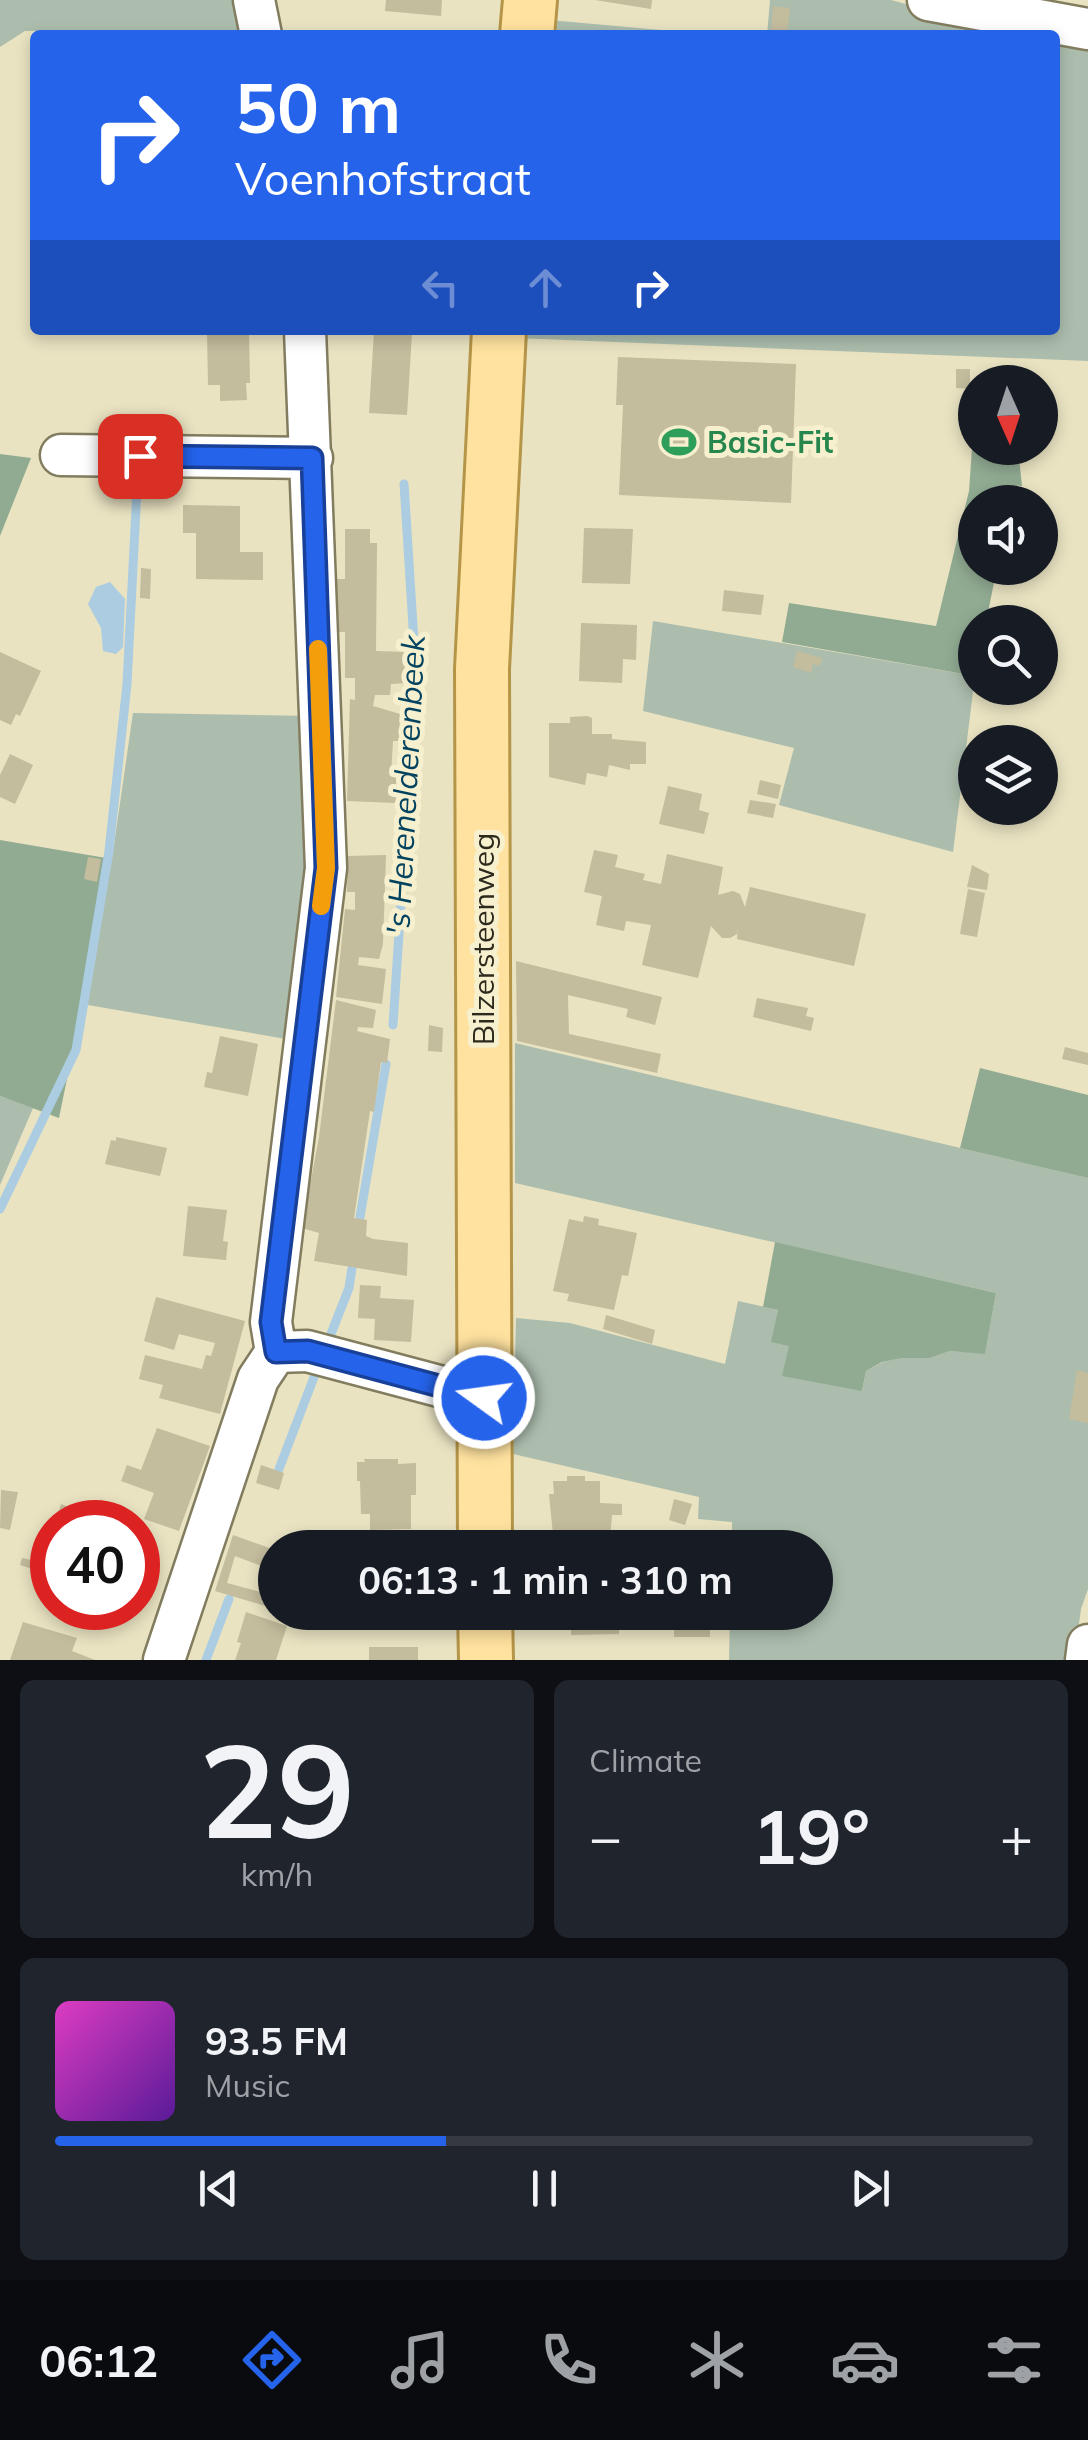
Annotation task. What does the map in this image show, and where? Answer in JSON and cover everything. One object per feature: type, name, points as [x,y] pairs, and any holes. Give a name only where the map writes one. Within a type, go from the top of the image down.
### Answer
[{"type":"main road","points":[[527,30],[530,0]]},
{"type":"main road","name":"Bilzersteenweg","points":[[485,1530],[482,669],[499,335]]},
{"type":"main road","points":[[486,1630],[486,1660]]},
{"type":"street","points":[[254,0],[260,30]]},
{"type":"street","points":[[928,0],[1088,29]]},
{"type":"street","points":[[164,1660],[258,1379],[276,1352],[271,1322],[326,868],[306,335]]},
{"type":"street","points":[[61,454],[312,458]]},
{"type":"street","points":[[276,1352],[308,1351],[484,1398]]},
{"type":"street","points":[[1086,1660],[1088,1645]]},
{"type":"green space","points":[[0,0],[241,0],[246,30],[30,30],[0,47]]},
{"type":"green space","points":[[770,0],[891,0],[1014,30],[767,30]]},
{"type":"green space","points":[[549,20],[661,30],[548,30]]},
{"type":"green space","points":[[1060,36],[1088,39],[1088,361],[516,338],[1060,335]]},
{"type":"green space","points":[[0,454],[31,458],[0,536]]},
{"type":"green space","points":[[971,465],[1020,465],[1022,485],[969,485]]},
{"type":"green space","points":[[958,536],[958,585],[994,585],[989,605],[958,605],[958,673],[782,642],[789,603],[936,626]]},
{"type":"green space","points":[[653,621],[958,673],[958,705],[971,705],[969,725],[958,725],[958,812],[953,852],[779,805],[794,748],[643,711]]},
{"type":"green space","points":[[133,713],[311,716],[312,826],[292,1040],[82,1004],[112,859]]},
{"type":"green space","points":[[0,840],[112,859],[59,1118],[0,1096]]},
{"type":"green space","points":[[515,1043],[1088,1178],[1088,1589],[1074,1660],[729,1660],[730,1630],[833,1630],[833,1530],[732,1530],[732,1522],[698,1519],[699,1497],[513,1454],[516,1318],[570,1323],[725,1364],[738,1301],[778,1310],[772,1342],[789,1345],[862,1391],[866,1371],[883,1362],[901,1357],[930,1358],[950,1351],[985,1353],[996,1293],[515,1183]]},
{"type":"green space","points":[[980,1068],[1088,1095],[1088,1178],[960,1148]]},
{"type":"green space","points":[[0,1096],[33,1108],[0,1185]]},
{"type":"green space","points":[[775,1242],[996,1293],[985,1354],[950,1351],[930,1358],[882,1362],[866,1371],[862,1391],[782,1376],[789,1346],[771,1342],[778,1310],[763,1307]]},
{"type":"water","points":[[110,582],[125,599],[123,647],[116,654],[103,651],[101,628],[88,604],[96,587]]},
{"type":"building","points":[[386,0],[442,0],[441,16],[385,11]]},
{"type":"building","points":[[595,0],[652,0],[651,9]]},
{"type":"building","points":[[773,6],[790,8],[787,30],[771,30]]},
{"type":"building","points":[[207,335],[249,335],[247,400],[220,401],[220,385],[208,385]]},
{"type":"building","points":[[374,335],[412,335],[407,415],[369,413]]},
{"type":"building","points":[[618,357],[796,364],[791,503],[619,495],[623,405],[616,405]]},
{"type":"building","points":[[183,505],[240,506],[240,552],[263,552],[263,580],[196,579],[196,533],[183,533]]},
{"type":"building","points":[[584,528],[633,529],[630,584],[582,583]]},
{"type":"building","points":[[345,529],[370,529],[370,543],[377,543],[376,651],[406,652],[406,683],[391,684],[390,695],[375,695],[373,706],[400,714],[391,775],[397,775],[396,803],[347,801],[350,699],[355,700],[355,678],[345,678],[345,632],[336,632],[335,579],[345,579]]},
{"type":"building","points":[[141,568],[151,569],[150,599],[140,598]]},
{"type":"building","points":[[724,590],[764,595],[761,615],[722,611]]},
{"type":"building","points":[[581,623],[637,625],[636,660],[623,659],[622,683],[579,681]]},
{"type":"building","points":[[797,651],[822,658],[820,666],[813,664],[811,673],[793,667]]},
{"type":"building","points":[[0,652],[41,671],[20,716],[16,714],[11,725],[0,720]]},
{"type":"building","points":[[570,717],[592,718],[592,734],[646,742],[646,764],[630,764],[630,770],[609,765],[607,777],[587,773],[585,785],[549,777],[549,723],[570,723]]},
{"type":"building","points":[[10,754],[33,765],[15,804],[0,797],[0,775]]},
{"type":"building","points":[[760,780],[781,785],[778,799],[757,794]]},
{"type":"building","points":[[668,786],[702,794],[699,810],[709,813],[704,834],[659,824]]},
{"type":"building","points":[[750,800],[776,804],[773,818],[747,813]]},
{"type":"building","points":[[594,850],[618,855],[615,867],[645,874],[643,880],[661,884],[667,854],[723,867],[718,895],[733,891],[740,894],[745,907],[750,887],[866,914],[854,966],[737,939],[738,927],[737,934],[722,938],[711,926],[698,978],[642,965],[651,925],[626,921],[624,931],[596,925],[602,896],[584,892]]},
{"type":"building","points":[[386,855],[383,944],[379,959],[359,957],[358,965],[386,969],[382,1004],[336,997],[345,909],[355,910],[355,892],[347,892],[348,856]]},
{"type":"building","points":[[88,857],[101,859],[97,882],[84,879]]},
{"type":"building","points":[[972,865],[989,874],[987,890],[967,887]]},
{"type":"building","points":[[968,889],[985,893],[977,937],[960,934]]},
{"type":"building","points":[[516,961],[662,997],[655,1025],[626,1017],[628,1009],[568,995],[569,1034],[661,1054],[657,1073],[517,1041]]},
{"type":"building","points":[[757,998],[808,1008],[806,1016],[814,1018],[811,1031],[753,1017]]},
{"type":"building","points":[[336,1000],[376,1010],[373,1028],[358,1027],[357,1031],[390,1039],[387,1063],[381,1062],[374,1112],[370,1111],[354,1218],[367,1220],[366,1236],[408,1243],[407,1276],[314,1261],[319,1233],[302,1228],[319,1137]]},
{"type":"building","points":[[429,1025],[443,1028],[442,1052],[428,1051]]},
{"type":"building","points":[[220,1036],[258,1044],[248,1096],[204,1087],[207,1072],[212,1073]]},
{"type":"building","points":[[1065,1047],[1088,1053],[1088,1065],[1062,1059]]},
{"type":"building","points":[[116,1137],[167,1148],[160,1176],[105,1164],[111,1140],[116,1141]]},
{"type":"building","points":[[188,1206],[227,1210],[223,1241],[228,1242],[226,1260],[183,1256]]},
{"type":"building","points":[[584,1216],[599,1219],[598,1225],[637,1233],[628,1276],[622,1275],[614,1310],[567,1301],[569,1294],[553,1291],[569,1219],[583,1222]]},
{"type":"building","points":[[360,1285],[381,1286],[380,1298],[414,1300],[411,1342],[374,1340],[375,1319],[358,1318]]},
{"type":"building","points":[[156,1297],[245,1321],[220,1414],[159,1398],[163,1385],[139,1379],[145,1355],[202,1369],[215,1343],[179,1334],[174,1350],[144,1341]]},
{"type":"building","points":[[606,1315],[655,1330],[652,1344],[603,1329]]},
{"type":"building","points":[[1077,1370],[1088,1373],[1088,1423],[1069,1419]]},
{"type":"building","points":[[157,1428],[210,1446],[179,1531],[160,1524],[160,1500],[151,1500],[154,1493],[121,1481],[127,1465],[141,1470]]},
{"type":"building","points":[[364,1459],[398,1459],[398,1464],[416,1463],[411,1529],[370,1530],[370,1514],[361,1514],[357,1481],[357,1462],[365,1462]]},
{"type":"building","points":[[261,1465],[284,1473],[279,1490],[256,1483]]},
{"type":"building","points":[[567,1476],[585,1476],[585,1481],[600,1481],[600,1503],[622,1504],[622,1515],[612,1515],[611,1530],[553,1530],[549,1494],[554,1494],[553,1481],[567,1481]]},
{"type":"building","points":[[1,1490],[18,1492],[10,1530],[0,1528]]},
{"type":"building","points":[[674,1499],[692,1504],[685,1525],[669,1520]]},
{"type":"building","points":[[233,1535],[258,1544],[258,1565],[235,1556],[227,1583],[258,1591],[258,1604],[215,1591]]},
{"type":"building","points":[[22,1558],[30,1560],[30,1568],[20,1565]]},
{"type":"building","points":[[246,1612],[258,1616],[258,1630],[286,1630],[276,1660],[235,1660],[241,1643],[237,1642]]},
{"type":"building","points":[[23,1622],[30,1624],[30,1630],[50,1630],[77,1638],[72,1651],[95,1660],[10,1660]]},
{"type":"building","points":[[571,1630],[619,1630],[619,1634],[571,1635]]},
{"type":"building","points":[[674,1630],[710,1630],[710,1637],[674,1637]]},
{"type":"building","points":[[369,1647],[418,1647],[418,1660],[369,1660]]},
{"type":"waterway","points":[[0,1209],[76,1050],[109,851],[127,684],[137,489],[143,467]]},
{"type":"waterway","name":"'s Herenelderenbeek","points":[[393,1025],[416,673],[404,484]]},
{"type":"waterway","name":"'s Herenelderenbeek","points":[[360,1217],[386,1064]]},
{"type":"waterway","name":"'s Herenelderenbeek","points":[[327,1344],[349,1288],[352,1268]]},
{"type":"waterway","name":"'s Herenelderenbeek","points":[[279,1469],[316,1372]]},
{"type":"waterway","name":"'s Herenelderenbeek","points":[[206,1660],[229,1599]]},
{"type":"slow traffic","points":[[318,649],[326,868],[321,906]]},
{"type":"place","name":"Basic-Fit","points":[[679,442]]},
{"type":"route","points":[[140,456],[312,458],[326,868],[271,1322],[276,1352],[308,1351],[484,1398]]}]
